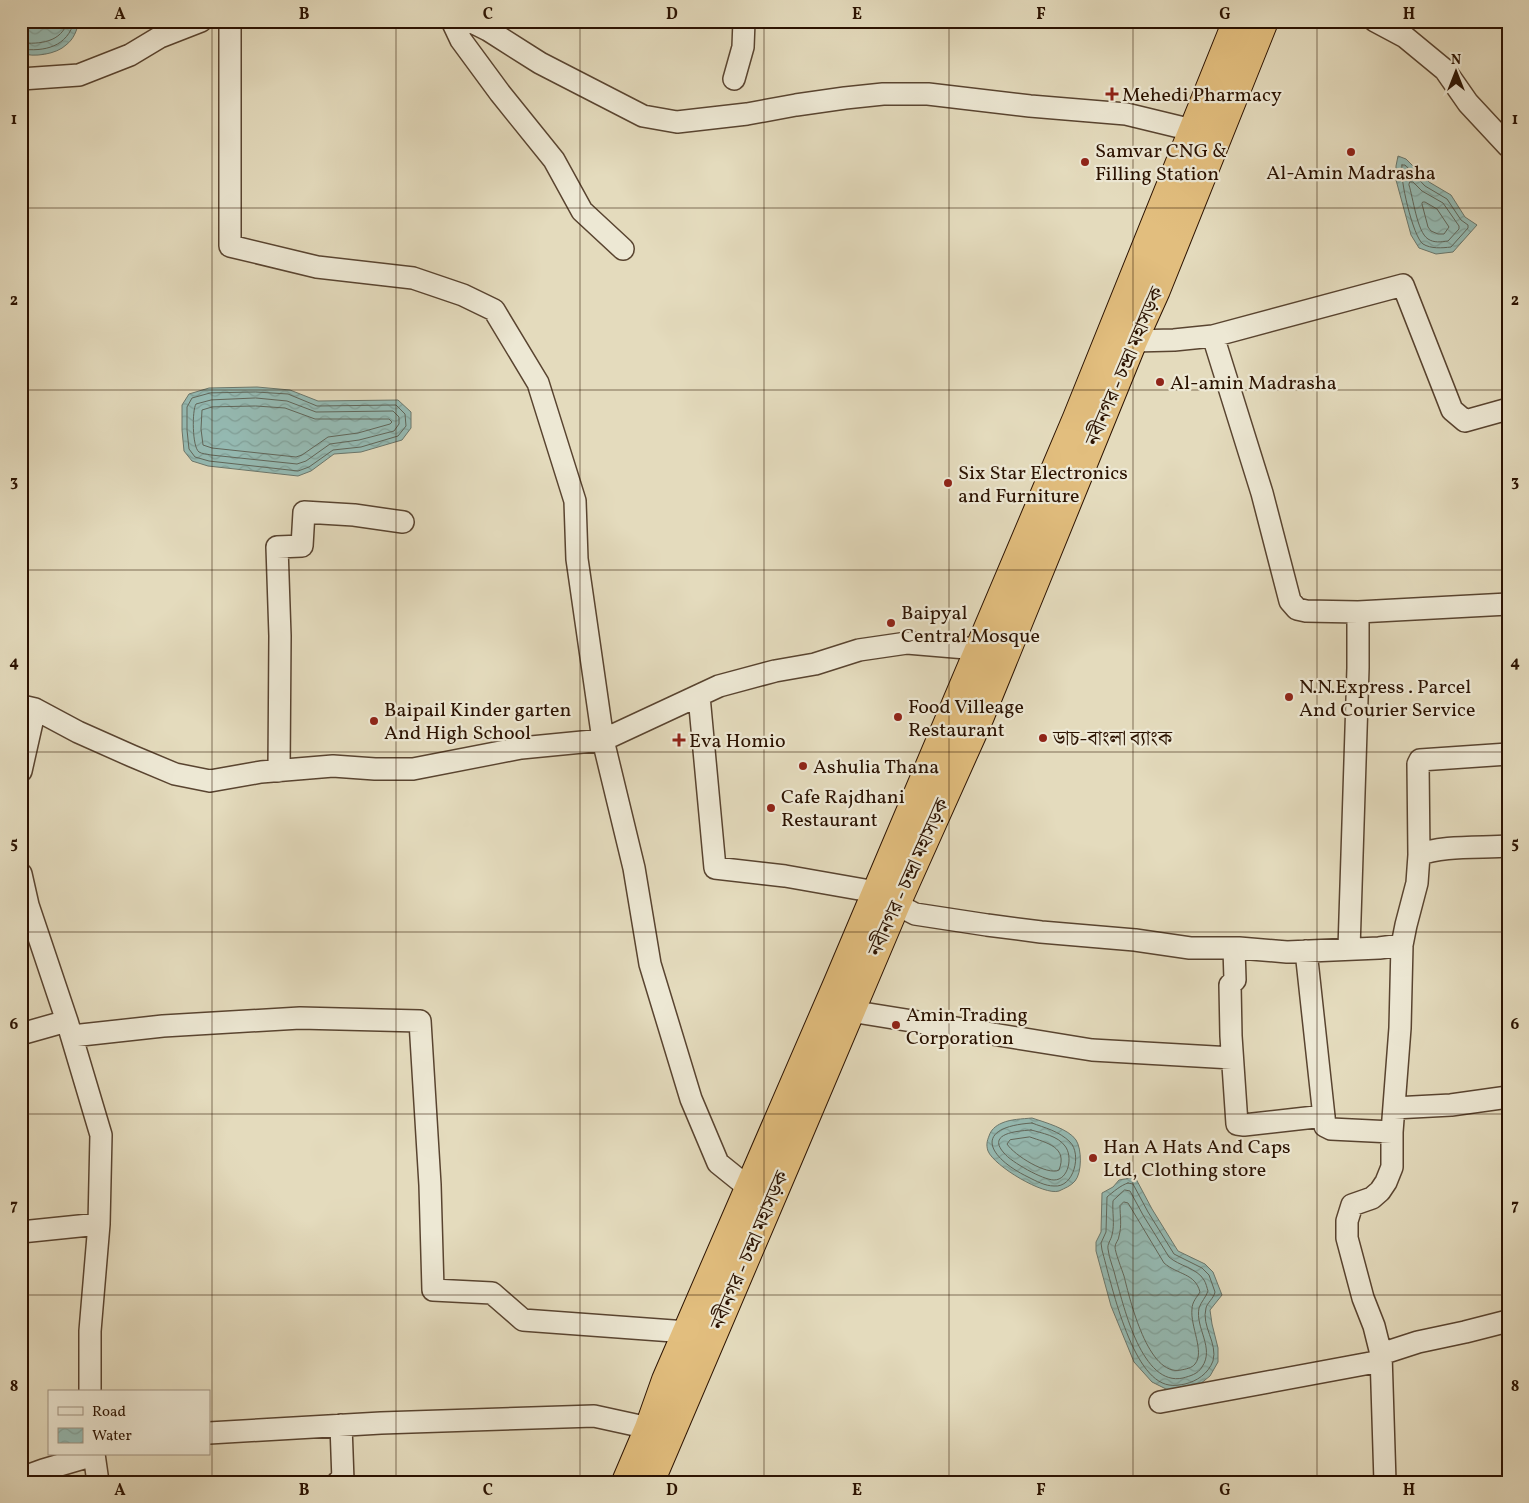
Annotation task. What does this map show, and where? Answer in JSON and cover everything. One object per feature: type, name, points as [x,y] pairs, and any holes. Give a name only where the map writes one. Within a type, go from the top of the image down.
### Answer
[{"type":"highway","name":"নবীনগর - চন্দ্রা মহাসড়ক","points":[[650,1482],[850,1011],[886,898],[978,650],[1077,418],[1237,21]]},
{"type":"highway","name":"নবীনগর - চন্দ্রা মহাসড়ক","points":[[626,1482],[649,1428],[666,1380],[749,1188],[886,898],[978,721],[1133,341],[1156,290],[1264,21]]},
{"type":"street","points":[[21,79],[79,75],[130,54],[160,37],[201,21]]},
{"type":"street","points":[[230,21],[230,246],[317,267],[413,278],[463,295],[494,310],[538,383],[575,501],[577,559],[603,740],[634,868],[650,964],[691,1099],[718,1163],[749,1188]]},
{"type":"street","points":[[452,21],[461,40],[500,93],[554,160],[582,211],[623,250]]},
{"type":"street","points":[[470,21],[488,30],[540,63],[642,116],[677,122],[747,114],[855,97],[883,94],[928,94],[1030,106],[1126,114],[1192,130]]},
{"type":"street","points":[[734,79],[743,47],[744,21]]},
{"type":"street","points":[[1375,21],[1405,37],[1445,70],[1468,103],[1508,146]]},
{"type":"street","points":[[1133,341],[1174,340],[1213,336],[1403,285],[1452,410],[1465,421],[1508,409]]},
{"type":"street","points":[[1213,336],[1262,493],[1290,600],[1297,609],[1306,611],[1358,612],[1508,604]]},
{"type":"street","points":[[279,771],[280,636],[277,547],[302,546],[304,512],[354,515],[403,522]]},
{"type":"street","points":[[1349,949],[1358,612]]},
{"type":"street","points":[[21,771],[28,708],[78,732],[176,774],[210,781],[261,772],[333,766],[413,769],[521,748],[603,740],[719,686],[775,671],[815,664],[859,650],[907,643],[978,650]]},
{"type":"street","points":[[699,696],[715,868],[785,876],[886,898],[915,914],[1041,932],[1134,940],[1190,948],[1234,948],[1287,952],[1379,948],[1402,945]]},
{"type":"street","points":[[1385,1482],[1381,1358],[1374,1326],[1363,1298],[1347,1238],[1347,1221],[1352,1205],[1372,1198],[1380,1191],[1392,1168],[1392,1132],[1400,1028],[1402,945],[1417,883],[1420,855],[1418,764],[1420,760],[1508,754]]},
{"type":"street","points":[[1420,855],[1426,852],[1446,849],[1508,846]]},
{"type":"street","points":[[21,874],[28,905],[27,923],[70,1029],[102,1135],[99,1224],[90,1331],[90,1390]]},
{"type":"street","points":[[1234,948],[1235,980],[1230,985],[1232,1058],[1237,1124],[1244,1125],[1324,1116]]},
{"type":"street","points":[[1306,951],[1325,1126],[1331,1129],[1392,1132]]},
{"type":"street","points":[[850,1011],[1092,1050],[1232,1058]]},
{"type":"street","points":[[21,1034],[70,1029],[300,1018],[420,1021],[430,1185],[433,1290],[492,1293],[522,1320],[687,1332]]},
{"type":"street","points":[[1394,1108],[1451,1106],[1508,1097]]},
{"type":"street","points":[[21,1232],[99,1224]]},
{"type":"street","points":[[1160,1402],[1381,1358],[1418,1342],[1508,1321]]},
{"type":"street","points":[[210,1433],[342,1425],[594,1416],[649,1428]]},
{"type":"street","points":[[338,1482],[343,1481],[342,1425]]},
{"type":"street","points":[[21,1478],[91,1456]]},
{"type":"street","points":[[94,1456],[98,1482]]},
{"type":"water","points":[[21,21],[79,21],[69,43],[51,53],[32,55],[21,53]]},
{"type":"water","points":[[1398,156],[1406,159],[1429,182],[1451,195],[1465,217],[1477,225],[1453,252],[1436,254],[1419,248],[1411,235],[1396,180]]},
{"type":"water","points":[[257,387],[290,390],[318,401],[398,400],[411,412],[411,428],[402,440],[361,452],[334,454],[311,471],[298,476],[208,466],[192,461],[184,451],[182,430],[182,405],[189,394],[209,388]]},
{"type":"water","points":[[1032,1118],[1068,1132],[1078,1144],[1080,1161],[1077,1177],[1072,1184],[1059,1191],[1042,1189],[1009,1172],[988,1151],[988,1140],[995,1127],[1017,1119]]},
{"type":"water","points":[[1135,1177],[1178,1251],[1205,1264],[1213,1272],[1222,1295],[1210,1310],[1218,1348],[1218,1362],[1210,1376],[1200,1384],[1168,1390],[1152,1382],[1134,1362],[1111,1306],[1096,1251],[1096,1242],[1101,1232],[1102,1193],[1113,1187],[1119,1180]]},
{"type":"place","name":"Mehedi Pharmacy","points":[[1112,94]]},
{"type":"place","name":"Al-Amin Madrasha","points":[[1351,152]]},
{"type":"place","name":"Samvar CNG & Filling Station","points":[[1085,162]]},
{"type":"place","name":"Al-amin Madrasha","points":[[1160,382]]},
{"type":"place","name":"Six Star Electronics and Furniture","points":[[948,483]]},
{"type":"place","name":"Baipyal Central Mosque","points":[[891,623]]},
{"type":"place","name":"N.N.Express . Parcel And Courier Service","points":[[1289,697]]},
{"type":"place","name":"Food Villeage Restaurant","points":[[898,717]]},
{"type":"place","name":"Baipail Kinder garten And High School","points":[[374,721]]},
{"type":"place","name":"ডাচ-বাংলা ব্যাংক","points":[[1043,738]]},
{"type":"place","name":"Eva Homio","points":[[679,740]]},
{"type":"place","name":"Ashulia Thana","points":[[803,766]]},
{"type":"place","name":"Cafe Rajdhani Restaurant","points":[[771,808]]},
{"type":"place","name":"Amin Trading Corporation","points":[[896,1025]]},
{"type":"place","name":"Han A Hats And Caps Ltd, Clothing store","points":[[1093,1158]]}]
